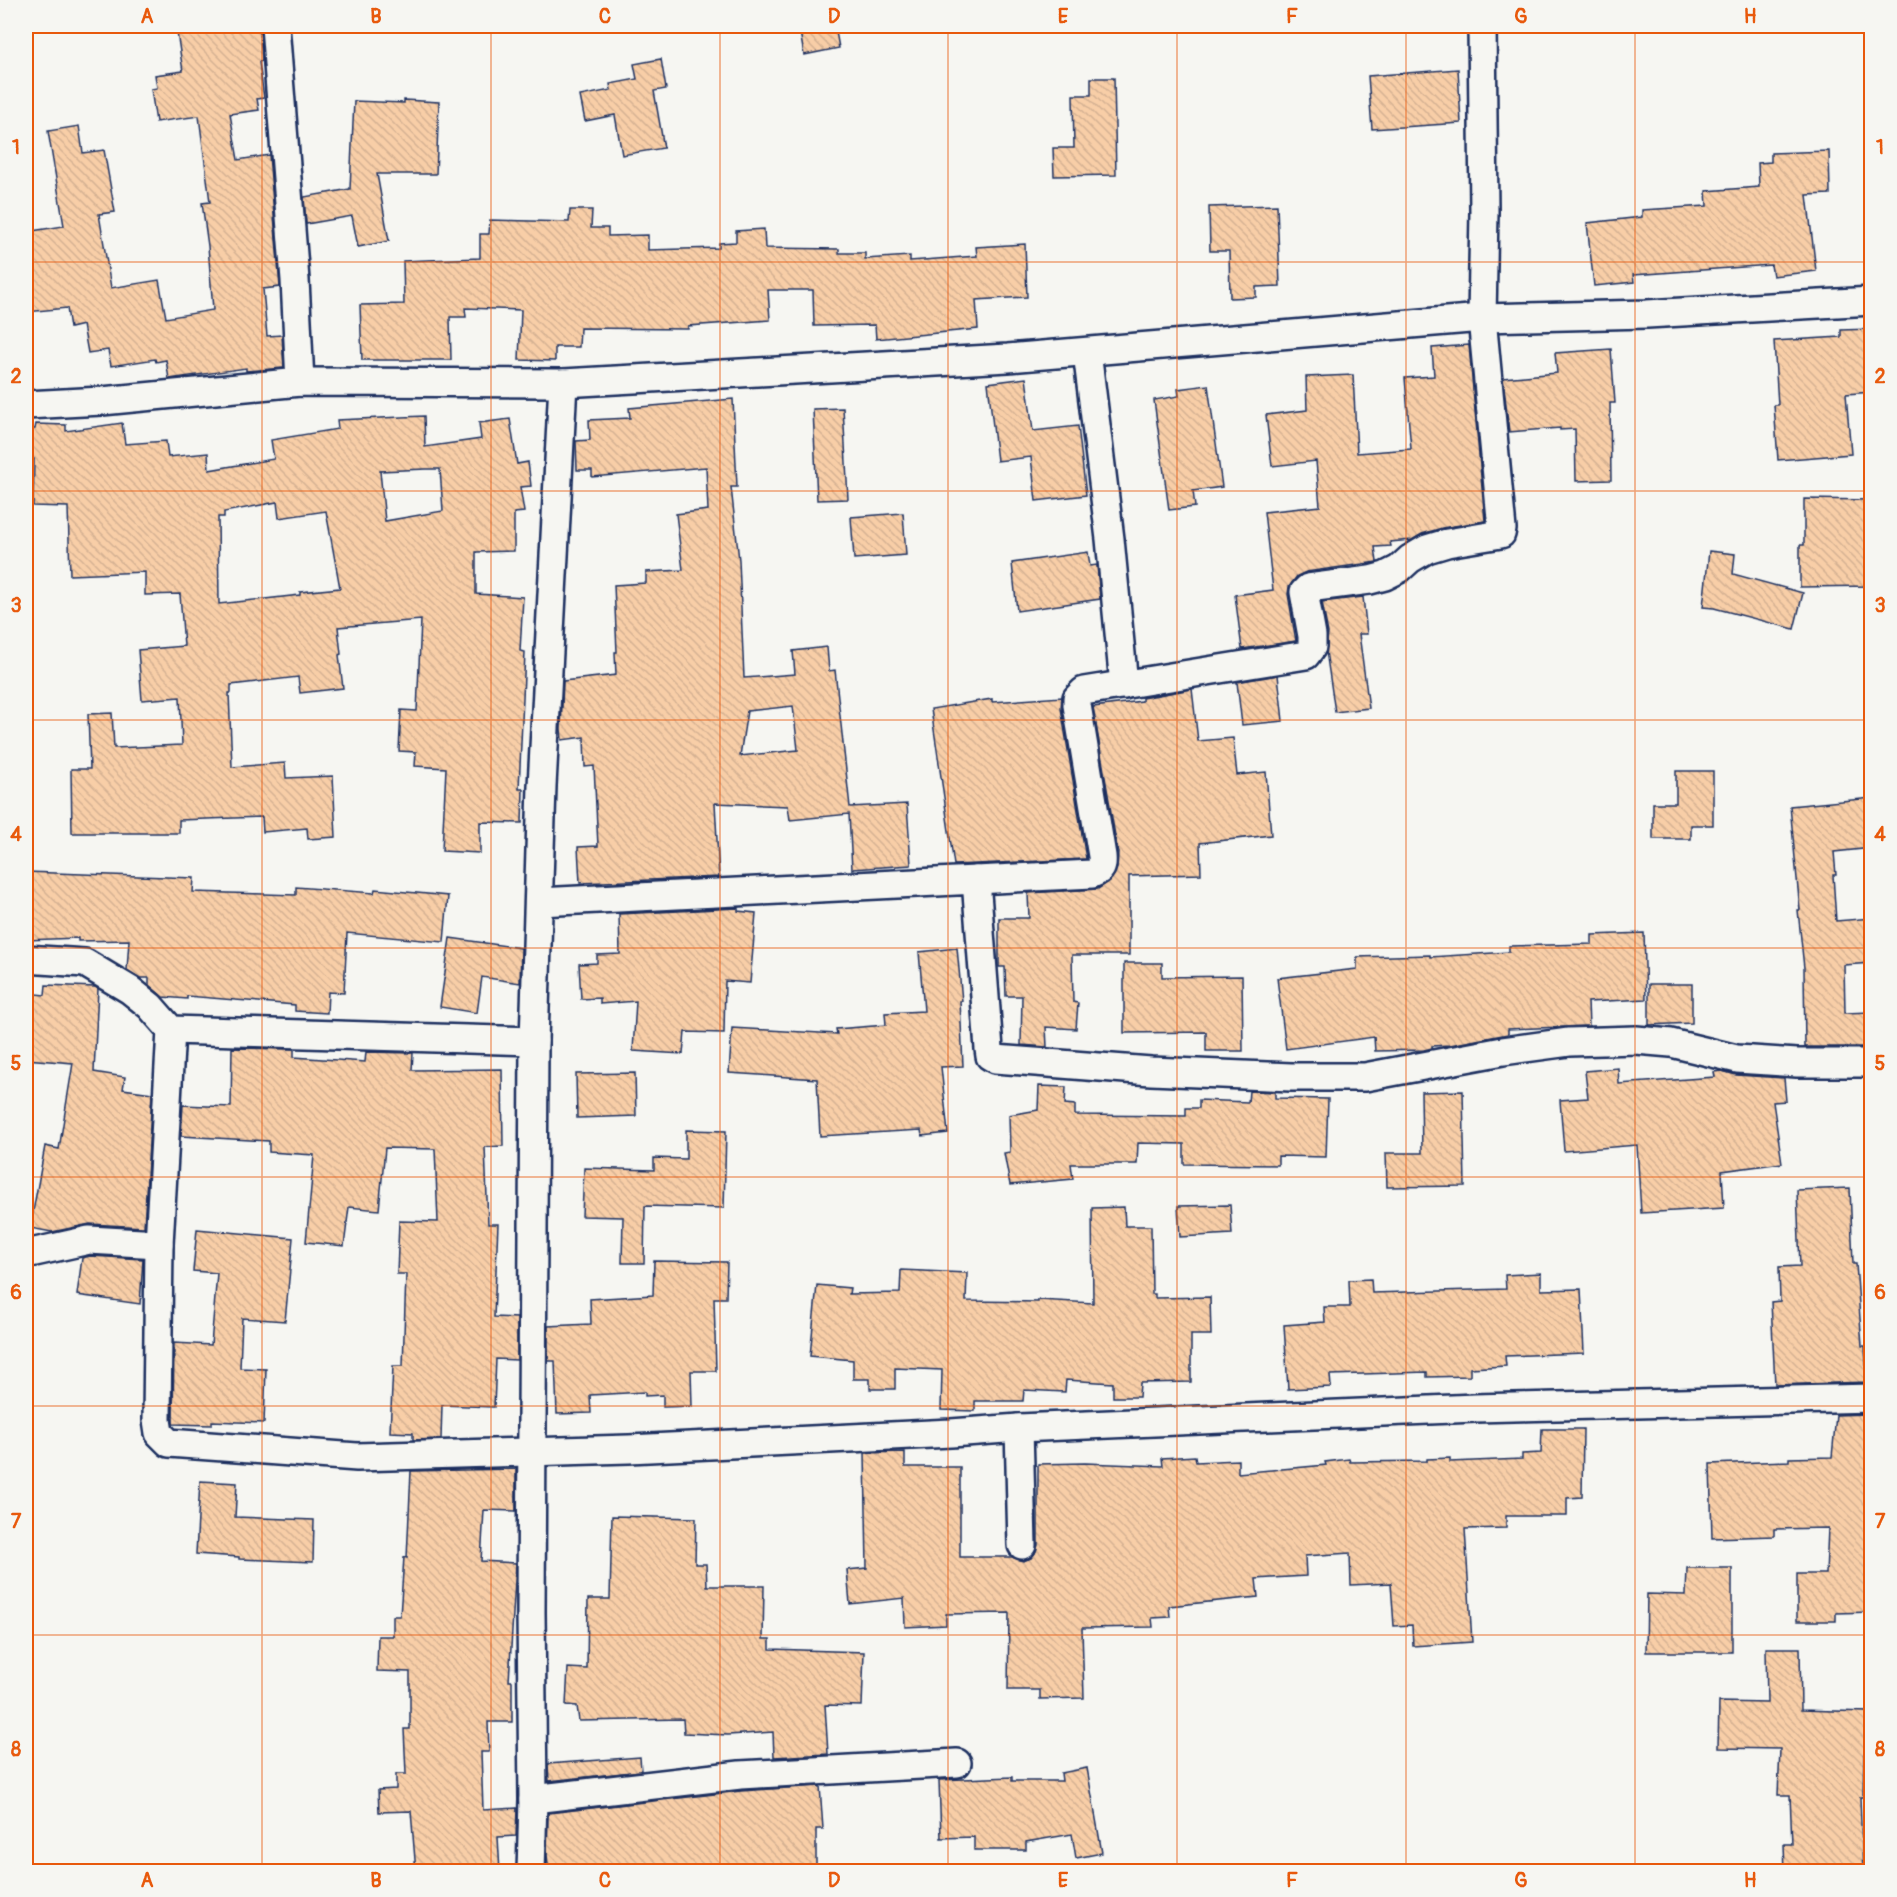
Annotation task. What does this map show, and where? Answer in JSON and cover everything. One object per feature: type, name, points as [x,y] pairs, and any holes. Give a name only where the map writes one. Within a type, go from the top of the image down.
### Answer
[{"type":"street","points":[[275,26],[295,280],[300,382]]},
{"type":"street","points":[[539,902],[1092,874],[1100,871],[1103,866],[1102,856],[1077,698],[1084,691],[1306,655],[1312,647],[1304,592],[1308,588],[1385,576],[1399,570],[1410,559],[1427,549],[1447,543],[1501,534],[1482,318],[1484,212],[1482,26]]},
{"type":"street","points":[[26,405],[102,401],[300,382],[563,382],[1008,358],[1482,318],[1647,314],[1872,301]]},
{"type":"street","points":[[1087,352],[1110,539],[1124,685]]},
{"type":"street","points":[[531,1872],[534,1041],[553,546],[563,382]]},
{"type":"street","points":[[976,880],[989,1049],[990,1056],[995,1059],[1150,1071],[1291,1077],[1365,1077],[1503,1051],[1569,1042],[1636,1040],[1671,1043],[1737,1059],[1797,1063],[1872,1062]]},
{"type":"street","points":[[26,959],[85,963],[143,1000],[171,1030],[534,1041]]},
{"type":"street","points":[[171,1030],[159,1244],[157,1420],[159,1433],[169,1443],[357,1457],[664,1447],[1475,1407],[1872,1398]]},
{"type":"street","points":[[26,1254],[89,1240],[159,1244]]},
{"type":"street","points":[[1019,1428],[1022,1545]]},
{"type":"street","points":[[533,1799],[740,1775],[957,1763]]},
{"type":"building","points":[[176,26],[260,26],[262,61],[259,62],[264,98],[257,99],[259,110],[230,114],[238,160],[269,155],[280,287],[263,289],[267,336],[282,335],[284,368],[246,371],[246,368],[169,379],[166,360],[156,362],[155,359],[111,366],[108,350],[88,353],[83,325],[70,328],[67,308],[26,312],[26,232],[64,226],[48,131],[79,126],[83,153],[104,150],[115,212],[99,214],[111,288],[159,280],[166,318],[213,310],[202,203],[210,202],[199,116],[156,122],[151,89],[157,88],[155,75],[183,71]]},
{"type":"building","points":[[799,26],[835,26],[839,48],[804,55]]},
{"type":"building","points":[[661,59],[666,89],[654,91],[664,148],[622,155],[615,115],[585,121],[580,96],[611,90],[610,84],[637,79],[634,64]]},
{"type":"building","points":[[1458,69],[1461,123],[1372,129],[1368,76]]},
{"type":"building","points":[[1091,78],[1114,78],[1116,175],[1054,176],[1053,148],[1074,148],[1073,95],[1091,95]]},
{"type":"building","points":[[404,100],[439,102],[436,174],[377,174],[389,241],[358,247],[352,216],[306,224],[304,197],[350,189],[354,101],[404,103]]},
{"type":"building","points":[[1829,151],[1830,194],[1807,195],[1816,271],[1773,276],[1771,265],[1633,275],[1634,282],[1594,286],[1587,223],[1642,217],[1642,210],[1707,206],[1706,191],[1759,187],[1758,163],[1771,162],[1771,153]]},
{"type":"building","points":[[1277,205],[1280,286],[1256,287],[1256,297],[1230,298],[1229,251],[1210,251],[1209,207]]},
{"type":"building","points":[[570,210],[592,210],[591,228],[608,228],[608,236],[648,235],[648,250],[719,248],[719,243],[736,242],[736,231],[764,229],[765,248],[839,249],[839,253],[865,253],[865,259],[910,256],[910,261],[977,256],[976,247],[1025,244],[1027,297],[976,300],[978,329],[876,339],[875,325],[814,326],[813,290],[768,290],[770,320],[688,326],[688,329],[580,328],[579,347],[555,347],[555,361],[519,360],[521,310],[465,308],[466,317],[450,317],[451,360],[362,360],[360,305],[404,304],[403,261],[480,258],[480,234],[489,234],[490,220],[569,222]]},
{"type":"building","points":[[1872,329],[1872,392],[1846,394],[1851,454],[1778,460],[1774,405],[1778,405],[1774,341],[1841,337],[1841,330]]},
{"type":"building","points":[[1469,345],[1485,521],[1442,528],[1422,534],[1412,540],[1390,542],[1391,546],[1375,547],[1377,562],[1306,572],[1297,576],[1289,587],[1288,594],[1296,641],[1242,649],[1235,595],[1273,590],[1264,512],[1320,506],[1316,461],[1272,466],[1266,415],[1307,410],[1306,377],[1353,375],[1357,453],[1411,449],[1405,378],[1434,376],[1432,348]]},
{"type":"building","points":[[1611,349],[1615,403],[1610,403],[1611,480],[1576,481],[1575,429],[1509,432],[1503,378],[1557,373],[1555,353]]},
{"type":"building","points":[[1026,378],[1033,431],[1078,426],[1086,495],[1036,501],[1031,457],[997,461],[988,383]]},
{"type":"building","points":[[1208,385],[1222,487],[1193,491],[1195,507],[1169,510],[1154,400],[1179,396],[1178,389]]},
{"type":"building","points":[[733,399],[737,487],[731,487],[739,560],[744,678],[795,674],[793,651],[827,647],[829,671],[835,670],[850,807],[907,804],[911,865],[852,869],[849,814],[790,820],[788,806],[715,803],[719,877],[580,883],[578,847],[598,846],[594,766],[585,767],[584,737],[562,740],[563,681],[616,675],[614,585],[646,583],[646,572],[683,570],[676,514],[708,510],[706,467],[592,477],[592,470],[577,470],[576,441],[590,440],[589,420],[630,418],[629,408]],"holes":[[[793,706],[798,750],[740,756],[747,711]]]},
{"type":"building","points":[[843,408],[848,499],[817,500],[813,409]]},
{"type":"building","points":[[424,416],[425,447],[481,439],[479,423],[510,419],[517,464],[528,462],[531,486],[520,487],[524,512],[514,513],[514,551],[476,552],[476,594],[523,597],[520,651],[525,652],[519,789],[523,789],[522,823],[480,822],[480,853],[442,851],[446,768],[415,766],[416,752],[399,751],[401,710],[417,711],[421,620],[338,627],[343,688],[300,693],[298,677],[231,685],[231,693],[229,693],[232,767],[285,763],[286,778],[333,776],[336,837],[308,839],[307,828],[263,832],[262,817],[179,820],[179,833],[72,833],[71,769],[90,769],[88,714],[112,713],[114,748],[182,745],[180,697],[142,700],[138,650],[184,646],[180,594],[145,595],[145,572],[70,575],[68,507],[33,506],[34,459],[26,459],[26,429],[35,429],[36,424],[66,425],[66,431],[122,423],[125,444],[166,441],[168,457],[208,453],[209,470],[274,459],[271,440],[338,429],[337,420]],"holes":[[[440,469],[443,511],[385,521],[380,471]],[[277,502],[279,518],[326,511],[340,588],[219,604],[218,517],[224,517],[224,512]]]},
{"type":"building","points":[[1804,499],[1872,500],[1872,586],[1800,587],[1800,545],[1804,545]]},
{"type":"building","points":[[903,513],[906,555],[854,559],[851,517]]},
{"type":"building","points":[[1709,551],[1735,554],[1733,574],[1803,593],[1794,629],[1703,607]]},
{"type":"building","points":[[1088,552],[1090,566],[1097,565],[1100,599],[1017,611],[1012,563]]},
{"type":"building","points":[[1363,597],[1367,634],[1359,634],[1369,708],[1335,712],[1326,651],[1328,633],[1322,602]]},
{"type":"building","points":[[1278,675],[1283,721],[1242,725],[1237,682]]},
{"type":"building","points":[[1192,689],[1198,741],[1233,738],[1237,775],[1266,772],[1271,835],[1200,843],[1201,874],[1129,876],[1129,955],[1072,955],[1073,1002],[1078,1003],[1076,1029],[1046,1027],[1047,1047],[1021,1045],[1022,996],[1006,996],[1005,967],[999,967],[999,918],[1029,918],[1028,893],[1098,889],[1110,881],[1117,868],[1118,853],[1093,707],[1142,701],[1142,698]]},
{"type":"building","points":[[1062,697],[1061,708],[1086,859],[954,865],[931,709],[992,699],[992,702]]},
{"type":"building","points":[[1676,771],[1713,771],[1713,825],[1691,825],[1691,839],[1653,839],[1653,803],[1676,803]]},
{"type":"building","points":[[1872,798],[1872,848],[1834,852],[1836,875],[1833,875],[1836,921],[1872,918],[1872,963],[1844,965],[1845,1013],[1872,1012],[1872,1047],[1805,1047],[1804,968],[1790,806]]},
{"type":"building","points":[[26,872],[194,878],[193,892],[296,895],[296,887],[374,893],[375,889],[448,896],[444,942],[347,933],[344,993],[328,992],[327,1013],[295,1011],[295,1005],[187,996],[187,999],[163,997],[149,985],[149,978],[140,978],[127,970],[129,940],[78,941],[78,938],[26,940]]},
{"type":"building","points":[[738,908],[738,911],[756,913],[750,983],[725,981],[724,1033],[685,1032],[683,1054],[633,1051],[636,1001],[600,1004],[600,998],[581,999],[579,964],[597,963],[597,955],[620,954],[619,914]]},
{"type":"building","points":[[1644,933],[1646,999],[1588,1002],[1589,1026],[1508,1029],[1508,1034],[1450,1045],[1432,1046],[1424,1050],[1375,1051],[1374,1037],[1286,1049],[1277,978],[1357,969],[1357,957],[1430,955],[1430,957],[1509,952],[1509,946],[1592,944],[1592,935]]},
{"type":"building","points":[[450,938],[521,948],[520,983],[482,977],[477,1013],[440,1007]]},
{"type":"building","points":[[957,948],[962,1001],[960,1001],[963,1066],[941,1067],[948,1133],[922,1136],[921,1130],[820,1136],[817,1079],[729,1073],[732,1028],[837,1034],[836,1029],[886,1025],[885,1013],[924,1011],[919,952]]},
{"type":"building","points":[[1124,963],[1162,963],[1162,977],[1242,976],[1243,1051],[1206,1051],[1206,1032],[1124,1033]]},
{"type":"building","points":[[1649,984],[1692,984],[1692,1023],[1649,1025]]},
{"type":"building","points":[[46,985],[98,989],[94,1072],[125,1077],[123,1089],[152,1093],[144,1227],[90,1224],[52,1232],[30,1228],[45,1146],[59,1149],[73,1063],[26,1059],[26,993],[45,995]]},
{"type":"building","points":[[232,1048],[294,1049],[294,1057],[365,1062],[366,1052],[413,1053],[412,1070],[502,1069],[503,1146],[485,1147],[488,1224],[498,1224],[494,1317],[517,1318],[517,1360],[496,1359],[494,1407],[442,1405],[441,1439],[413,1440],[413,1433],[390,1432],[393,1366],[403,1366],[406,1274],[397,1274],[399,1221],[438,1222],[435,1149],[385,1148],[379,1210],[349,1207],[344,1246],[306,1242],[314,1155],[269,1152],[269,1141],[181,1136],[183,1105],[231,1107]]},
{"type":"building","points":[[1618,1068],[1619,1084],[1715,1077],[1714,1072],[1722,1071],[1736,1075],[1784,1078],[1786,1101],[1773,1102],[1782,1163],[1722,1171],[1724,1208],[1641,1213],[1637,1145],[1564,1151],[1560,1100],[1588,1098],[1585,1071]]},
{"type":"building","points":[[635,1073],[636,1116],[577,1118],[576,1074]]},
{"type":"building","points":[[1039,1086],[1066,1087],[1065,1104],[1075,1105],[1075,1115],[1186,1116],[1186,1108],[1199,1108],[1199,1100],[1248,1102],[1249,1091],[1275,1092],[1275,1098],[1328,1099],[1326,1157],[1278,1156],[1278,1165],[1184,1164],[1184,1144],[1138,1143],[1137,1164],[1071,1164],[1073,1179],[1010,1185],[1004,1153],[1010,1152],[1009,1115],[1038,1110]]},
{"type":"building","points":[[1463,1091],[1465,1186],[1387,1187],[1386,1153],[1422,1153],[1421,1092]]},
{"type":"building","points":[[686,1130],[726,1131],[724,1208],[645,1206],[644,1263],[622,1263],[623,1217],[582,1216],[584,1168],[654,1170],[654,1158],[686,1159]]},
{"type":"building","points":[[1850,1188],[1853,1264],[1856,1264],[1867,1382],[1775,1385],[1771,1302],[1780,1301],[1779,1267],[1800,1266],[1797,1190]]},
{"type":"building","points":[[1230,1205],[1232,1234],[1180,1237],[1178,1206]]},
{"type":"building","points":[[1124,1207],[1125,1226],[1151,1226],[1152,1294],[1155,1294],[1155,1298],[1210,1297],[1211,1335],[1191,1335],[1191,1382],[1140,1383],[1139,1397],[1113,1397],[1113,1383],[1066,1380],[1065,1392],[1024,1390],[1023,1401],[975,1401],[975,1411],[941,1410],[942,1370],[895,1368],[895,1389],[870,1389],[870,1379],[853,1379],[853,1360],[810,1356],[817,1285],[850,1288],[849,1294],[900,1293],[901,1270],[967,1273],[966,1301],[1038,1302],[1038,1300],[1093,1303],[1092,1208]]},
{"type":"building","points":[[197,1229],[293,1238],[285,1321],[242,1318],[240,1368],[266,1369],[264,1423],[212,1421],[212,1425],[173,1424],[174,1343],[211,1345],[217,1273],[193,1271]]},
{"type":"building","points":[[90,1256],[143,1259],[140,1304],[77,1295],[82,1258]]},
{"type":"building","points":[[654,1261],[727,1262],[726,1298],[714,1298],[716,1371],[691,1371],[692,1406],[663,1407],[663,1395],[645,1396],[645,1392],[590,1395],[591,1413],[557,1414],[555,1361],[548,1361],[548,1326],[591,1324],[590,1299],[653,1295]]},
{"type":"building","points":[[1541,1273],[1541,1290],[1581,1289],[1584,1353],[1505,1356],[1506,1366],[1470,1368],[1470,1376],[1427,1377],[1427,1372],[1330,1375],[1331,1387],[1288,1389],[1284,1325],[1325,1322],[1324,1307],[1350,1307],[1349,1280],[1371,1279],[1372,1293],[1506,1289],[1505,1275]]},
{"type":"building","points":[[1868,1414],[1868,1417],[1872,1417],[1872,1612],[1836,1613],[1836,1621],[1797,1621],[1797,1574],[1826,1574],[1828,1528],[1774,1529],[1774,1536],[1712,1538],[1710,1464],[1832,1457],[1836,1415]]},
{"type":"building","points":[[1542,1429],[1583,1429],[1582,1497],[1567,1498],[1567,1516],[1506,1516],[1506,1528],[1465,1529],[1472,1642],[1413,1646],[1412,1625],[1394,1626],[1391,1583],[1351,1585],[1350,1553],[1305,1556],[1306,1576],[1256,1579],[1258,1597],[1169,1606],[1170,1617],[1152,1618],[1153,1627],[1082,1628],[1084,1698],[1040,1699],[1040,1690],[1008,1690],[1009,1613],[946,1614],[946,1625],[905,1627],[904,1598],[850,1604],[847,1570],[867,1568],[865,1453],[905,1452],[905,1467],[960,1467],[960,1557],[1012,1557],[1023,1561],[1031,1558],[1038,1545],[1038,1464],[1163,1466],[1162,1458],[1195,1456],[1196,1462],[1238,1460],[1238,1473],[1326,1465],[1325,1462],[1349,1459],[1350,1462],[1427,1461],[1427,1459],[1450,1458],[1450,1462],[1522,1459],[1522,1454],[1541,1453]]},
{"type":"building","points":[[516,1469],[516,1511],[484,1510],[481,1561],[516,1563],[509,1681],[512,1681],[512,1722],[488,1722],[489,1752],[481,1752],[483,1810],[517,1808],[516,1836],[498,1837],[500,1872],[416,1872],[411,1811],[379,1812],[378,1790],[396,1789],[396,1774],[406,1774],[404,1729],[410,1729],[410,1672],[377,1671],[378,1636],[393,1636],[393,1616],[400,1616],[404,1557],[407,1558],[411,1471]]},
{"type":"building","points":[[200,1481],[237,1483],[235,1517],[314,1520],[313,1562],[239,1559],[239,1557],[196,1554]]},
{"type":"building","points":[[612,1516],[696,1518],[695,1564],[706,1564],[707,1586],[764,1586],[763,1639],[770,1639],[770,1649],[864,1652],[862,1706],[825,1705],[828,1754],[774,1757],[773,1732],[728,1735],[684,1733],[683,1719],[579,1721],[577,1706],[566,1705],[568,1668],[587,1669],[588,1599],[610,1599]]},
{"type":"building","points":[[1687,1568],[1732,1568],[1732,1652],[1646,1652],[1647,1594],[1686,1595]]},
{"type":"building","points":[[1766,1648],[1800,1648],[1801,1710],[1868,1712],[1863,1797],[1860,1797],[1863,1872],[1785,1872],[1784,1844],[1792,1844],[1790,1795],[1778,1795],[1780,1749],[1718,1748],[1719,1702],[1767,1703]]},
{"type":"building","points":[[640,1757],[641,1771],[549,1781],[548,1764]]},
{"type":"building","points":[[1087,1768],[1102,1853],[1076,1858],[1072,1834],[1026,1842],[1026,1850],[974,1850],[974,1837],[941,1838],[939,1780],[1012,1777],[1012,1781],[1062,1781],[1061,1773]]},
{"type":"building","points":[[820,1786],[823,1829],[816,1829],[816,1872],[549,1872],[548,1813],[741,1791]]}]
